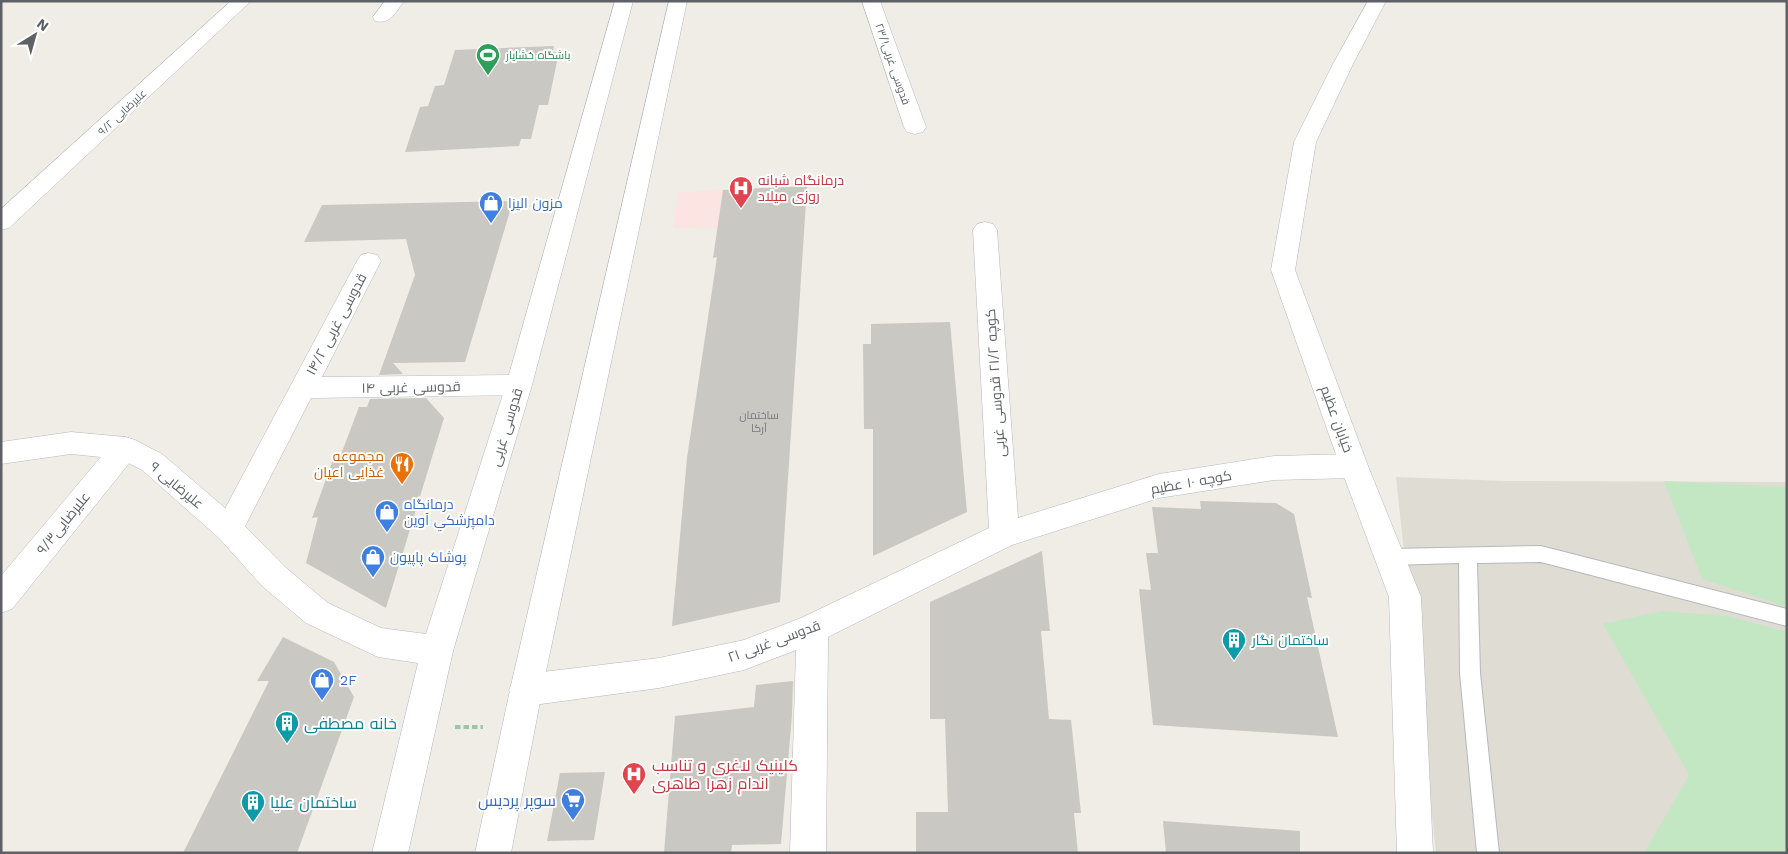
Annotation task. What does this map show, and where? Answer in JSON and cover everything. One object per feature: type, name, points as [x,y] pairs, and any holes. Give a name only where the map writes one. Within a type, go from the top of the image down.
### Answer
[{"type":"street","name":"۹/۲ علیرضایی","points":[[1,222],[242,1]]},
{"type":"street","points":[[382,17],[395,1]]},
{"type":"street","name":"قدوسی غربی","points":[[390,853],[422,726],[437,651],[520,385],[624,1]]},
{"type":"street","points":[[493,853],[526,690],[678,1]]},
{"type":"street","name":"قدوسی غربی۲۳/۱","points":[[871,1],[915,127]]},
{"type":"street","name":"خیابان عظیم","points":[[1378,1],[1343,64],[1305,142],[1283,270],[1354,466],[1405,597],[1415,853]]},
{"type":"street","name":"کوچه ۲۱/۲ قدوسی غربی","points":[[985,230],[1004,535]]},
{"type":"street","name":"۱۴/۲ قدوسی غربی","points":[[229,529],[369,261]]},
{"type":"street","name":"۱۴ قدوسی غربی","points":[[302,388],[520,385]]},
{"type":"street","name":"۹ علیرضایی","points":[[1,453],[71,443],[125,448],[152,462],[229,529],[274,577],[317,614],[378,642],[437,651]]},
{"type":"street","name":"علیرضایی۹/۳","points":[[1,599],[125,448]]},
{"type":"street","name":"کوچه ۱۰ عظیم","points":[[1004,535],[1159,486],[1274,468],[1354,466]]},
{"type":"street","name":"۲۱ قدوسی غربی","points":[[526,690],[668,671],[744,655],[812,629],[1004,535]]},
{"type":"street","points":[[808,853],[812,629]]},
{"type":"lane","points":[[1390,557],[1541,554],[1787,618]]},
{"type":"lane","points":[[1468,556],[1470,673],[1488,853]]},
{"type":"path","points":[[422,726],[518,728]]},
{"type":"shaded area","name":"درمانگاه شبانه روزی میلاد","points":[[807,186],[805,225],[673,228],[679,192]]},
{"type":"shaded area","points":[[1396,477],[1506,481],[1787,482],[1787,853],[1436,853]]},
{"type":"green space","points":[[1664,481],[1787,487],[1787,607],[1702,579]]},
{"type":"green space","points":[[1662,611],[1727,616],[1787,632],[1787,853],[1647,853],[1646,850],[1689,775],[1603,624]]},
{"type":"building","points":[[554,46],[553,52],[559,52],[548,105],[539,105],[531,139],[521,139],[519,146],[405,152],[420,107],[428,106],[435,86],[444,85],[455,50]]},
{"type":"building","points":[[807,186],[780,602],[672,626],[687,458],[717,257],[713,258],[723,190]]},
{"type":"building","points":[[513,201],[465,362],[393,363],[403,374],[379,375],[415,275],[406,239],[304,242],[322,205]]},
{"type":"building","points":[[950,322],[967,512],[873,556],[873,429],[864,429],[863,344],[871,344],[871,324]]},
{"type":"building","points":[[426,398],[444,418],[386,608],[306,563],[318,517],[312,518],[334,457],[340,457],[359,407],[367,407],[370,399]]},
{"type":"building","name":"ساختمان نگار","points":[[1200,501],[1276,503],[1294,514],[1312,598],[1307,597],[1338,737],[1153,725],[1139,589],[1151,590],[1146,553],[1158,553],[1152,507],[1201,509]]},
{"type":"building","points":[[1042,551],[1050,631],[1041,631],[1049,719],[1071,720],[1081,813],[1074,813],[1078,853],[916,853],[916,812],[948,812],[945,719],[930,719],[930,602]]},
{"type":"building","name":"خانه مصطفی","points":[[283,637],[334,662],[354,697],[297,853],[183,853],[269,681],[257,681]]},
{"type":"building","points":[[793,681],[781,844],[732,845],[731,853],[664,853],[675,716],[754,707],[756,685]]},
{"type":"building","points":[[605,772],[594,840],[547,841],[560,773]]},
{"type":"building","points":[[1163,821],[1300,831],[1300,853],[1166,853]]},
{"type":"place","name":"باشگاه خشایار","points":[[488,76]]},
{"type":"place","name":"درمانگاه شبانه روزی میلاد","points":[[741,209]]},
{"type":"place","name":"مزون الیزا","points":[[491,224]]},
{"type":"place","name":"مجموعه غذایی اعیان","points":[[402,485]]},
{"type":"place","name":"درمانگاه دامپزشكي آوين","points":[[387,533]]},
{"type":"place","name":"پوشاک پاپیون","points":[[373,578]]},
{"type":"place","name":"ساختمان نگار","points":[[1234,661]]},
{"type":"place","name":"2F","points":[[322,701]]},
{"type":"place","name":"خانه مصطفی","points":[[287,744]]},
{"type":"place","name":"کلینیک لاغری و تناسب اندام زهرا طاهری","points":[[634,795]]},
{"type":"place","name":"سوپر پردیس","points":[[573,821]]},
{"type":"place","name":"ساختمان علیا","points":[[253,823]]}]
